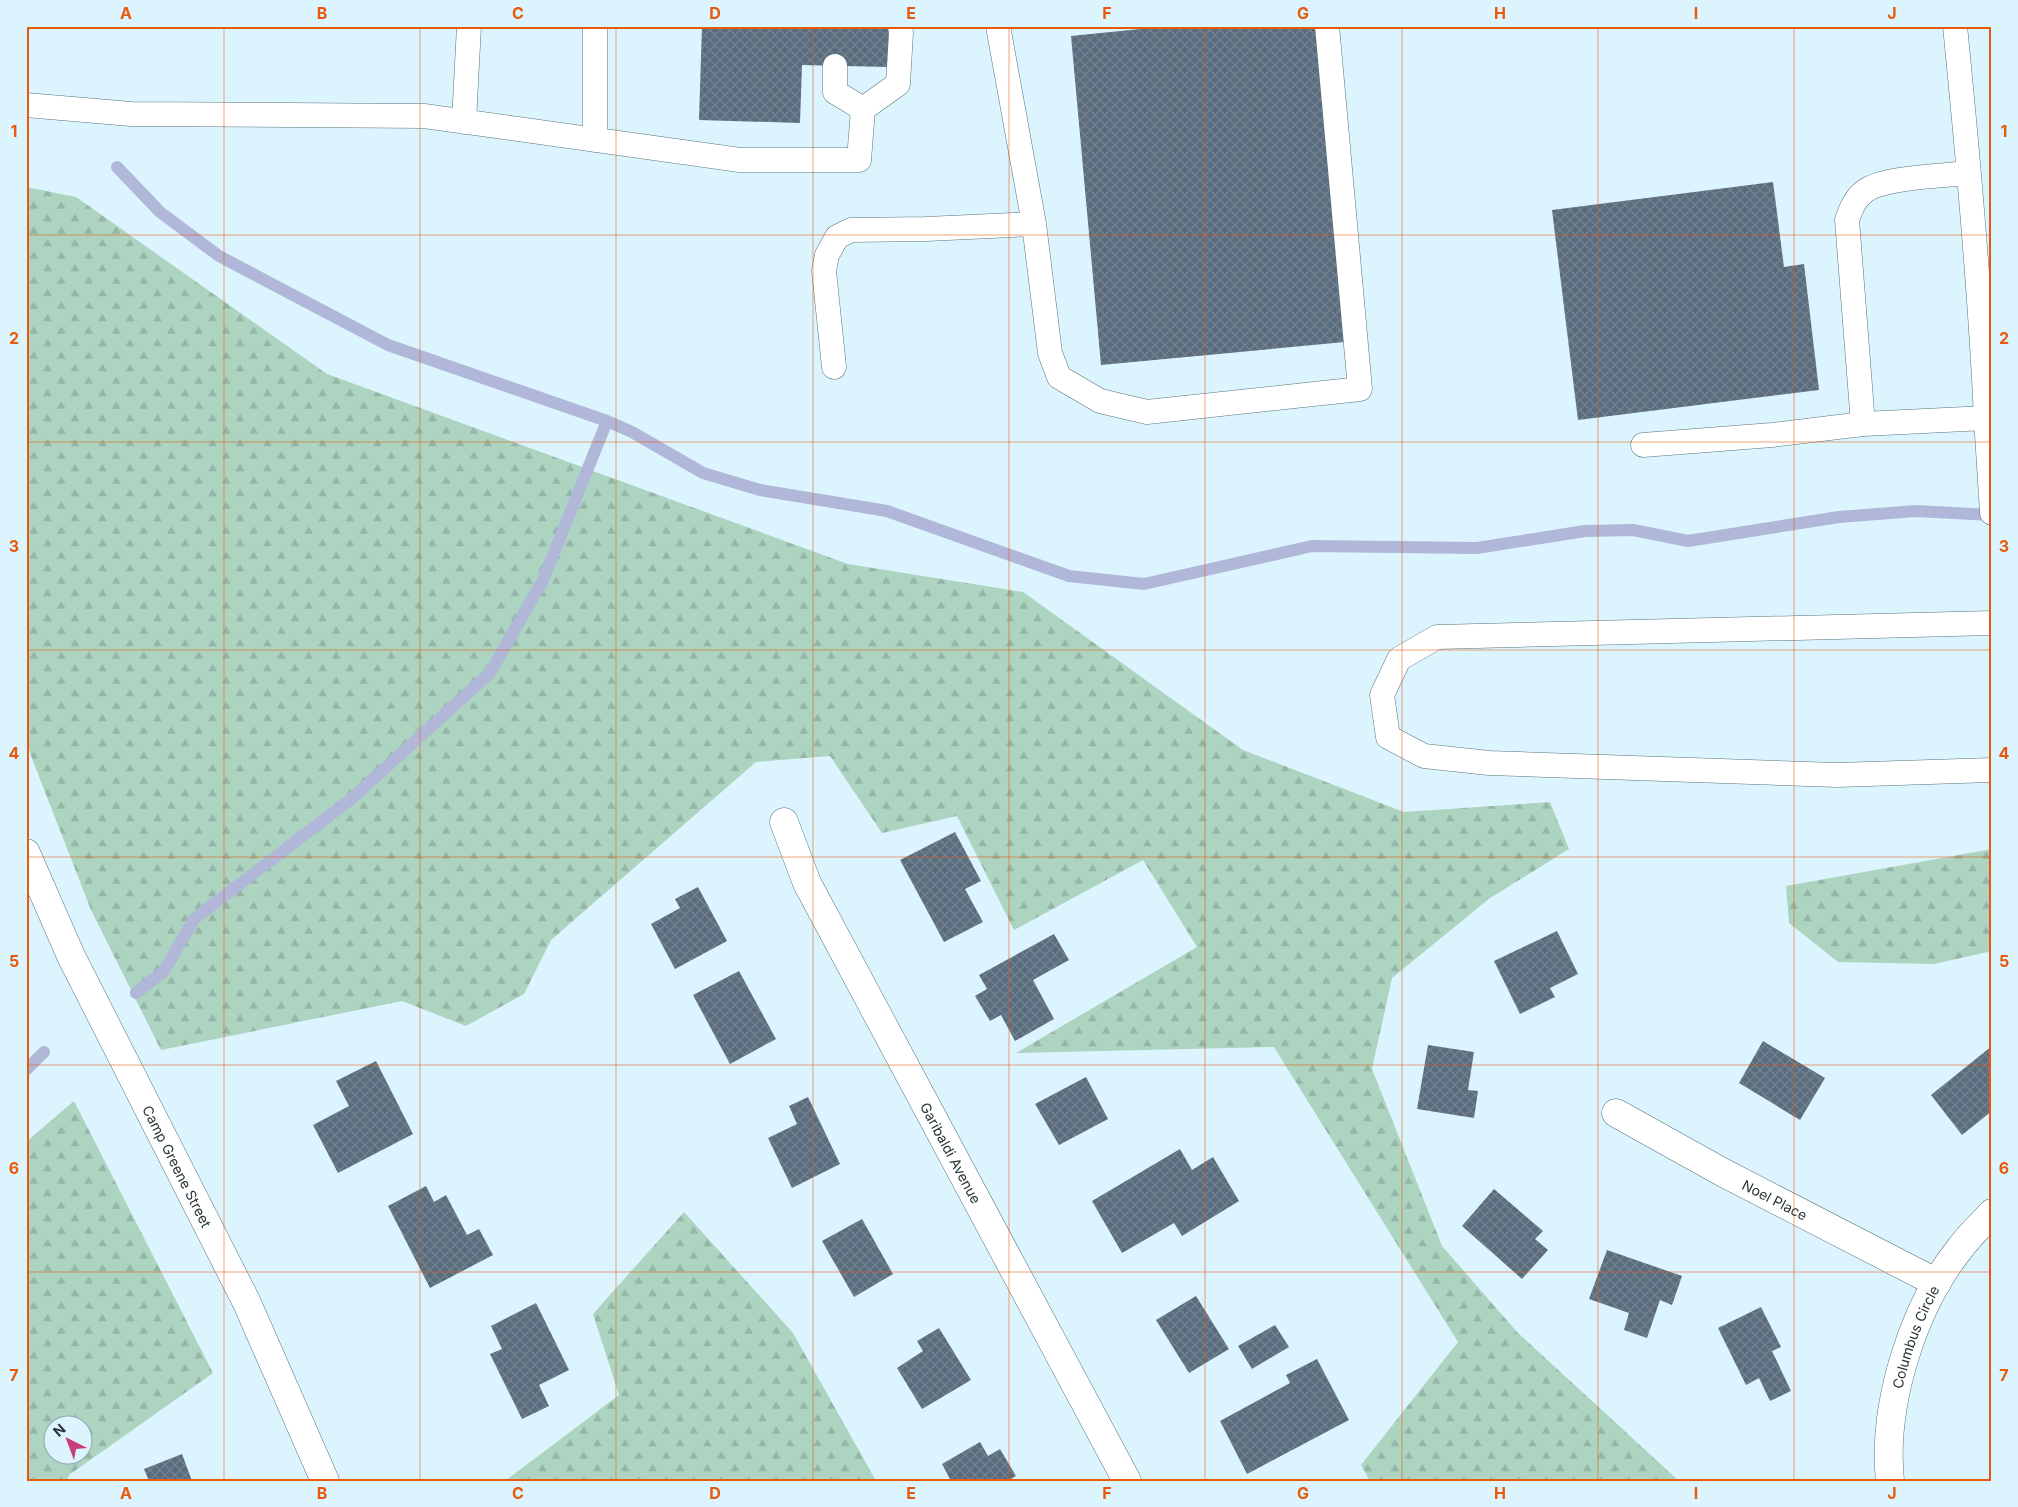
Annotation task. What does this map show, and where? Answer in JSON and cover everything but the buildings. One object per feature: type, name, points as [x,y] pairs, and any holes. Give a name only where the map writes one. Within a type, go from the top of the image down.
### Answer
[{"type":"street","name":"Garibaldi Avenue","points":[[784,822],[807,883],[1127,1481]]},
{"type":"street","name":"Camp Greene Street","points":[[26,853],[71,956],[247,1303],[325,1481]]},
{"type":"street","name":"Noel Place","points":[[1616,1113],[1722,1172],[1937,1283]]},
{"type":"street","name":"Columbus Circle","points":[[1890,1481],[1888,1465],[1893,1401],[1911,1337],[1937,1283],[1960,1248],[1992,1213]]},
{"type":"lane","points":[[464,122],[469,26]]},
{"type":"lane","points":[[595,26],[595,140]]},
{"type":"lane","points":[[26,105],[131,114],[424,116],[740,160],[859,160],[863,109],[898,84],[900,26]]},
{"type":"lane","points":[[998,26],[1034,224],[1050,353],[1059,377],[1100,401],[1147,412],[1360,389],[1327,26]]},
{"type":"lane","points":[[1955,26],[1989,418],[1992,513]]},
{"type":"lane","points":[[835,66],[836,92],[863,109]]},
{"type":"lane","points":[[1864,424],[1846,220],[1853,205],[1865,191],[1888,182],[1968,173]]},
{"type":"lane","points":[[834,367],[824,271],[827,255],[838,237],[851,230],[1034,224]]},
{"type":"lane","points":[[1643,445],[1772,435],[1864,424],[1989,418]]},
{"type":"lane","points":[[1992,624],[1437,636],[1398,659],[1382,695],[1388,737],[1424,756],[1489,763],[1837,775],[1992,770]]},
{"type":"green space","points":[[26,187],[76,197],[327,374],[848,564],[1023,592],[1243,750],[1404,812],[1550,802],[1569,849],[1490,898],[1392,978],[1372,1069],[1442,1246],[1517,1332],[1679,1481],[1370,1481],[1361,1465],[1458,1342],[1274,1047],[1016,1053],[1197,947],[1143,860],[1014,930],[957,816],[882,833],[830,756],[756,762],[551,940],[524,994],[466,1026],[402,1001],[161,1050],[91,910],[31,756],[26,738]]},
{"type":"green space","points":[[1992,849],[1992,951],[1934,964],[1838,962],[1789,923],[1786,886]]},
{"type":"green space","points":[[74,1101],[213,1373],[92,1459],[92,1414],[42,1414],[42,1464],[85,1464],[69,1475],[67,1481],[26,1481],[26,1142]]},
{"type":"green space","points":[[684,1212],[793,1333],[876,1481],[505,1481],[619,1395],[593,1314]]},
{"type":"waterway","points":[[117,167],[160,212],[219,256],[388,345],[607,421],[632,432],[703,473],[760,490],[887,511],[1069,576],[1144,584],[1312,546],[1477,548],[1585,531],[1633,530],[1688,541],[1839,517],[1916,511],[1992,515]]},
{"type":"waterway","points":[[136,993],[164,971],[194,919],[350,800],[490,673],[543,580],[607,421]]},
{"type":"waterway","points":[[26,1070],[44,1052]]}]
